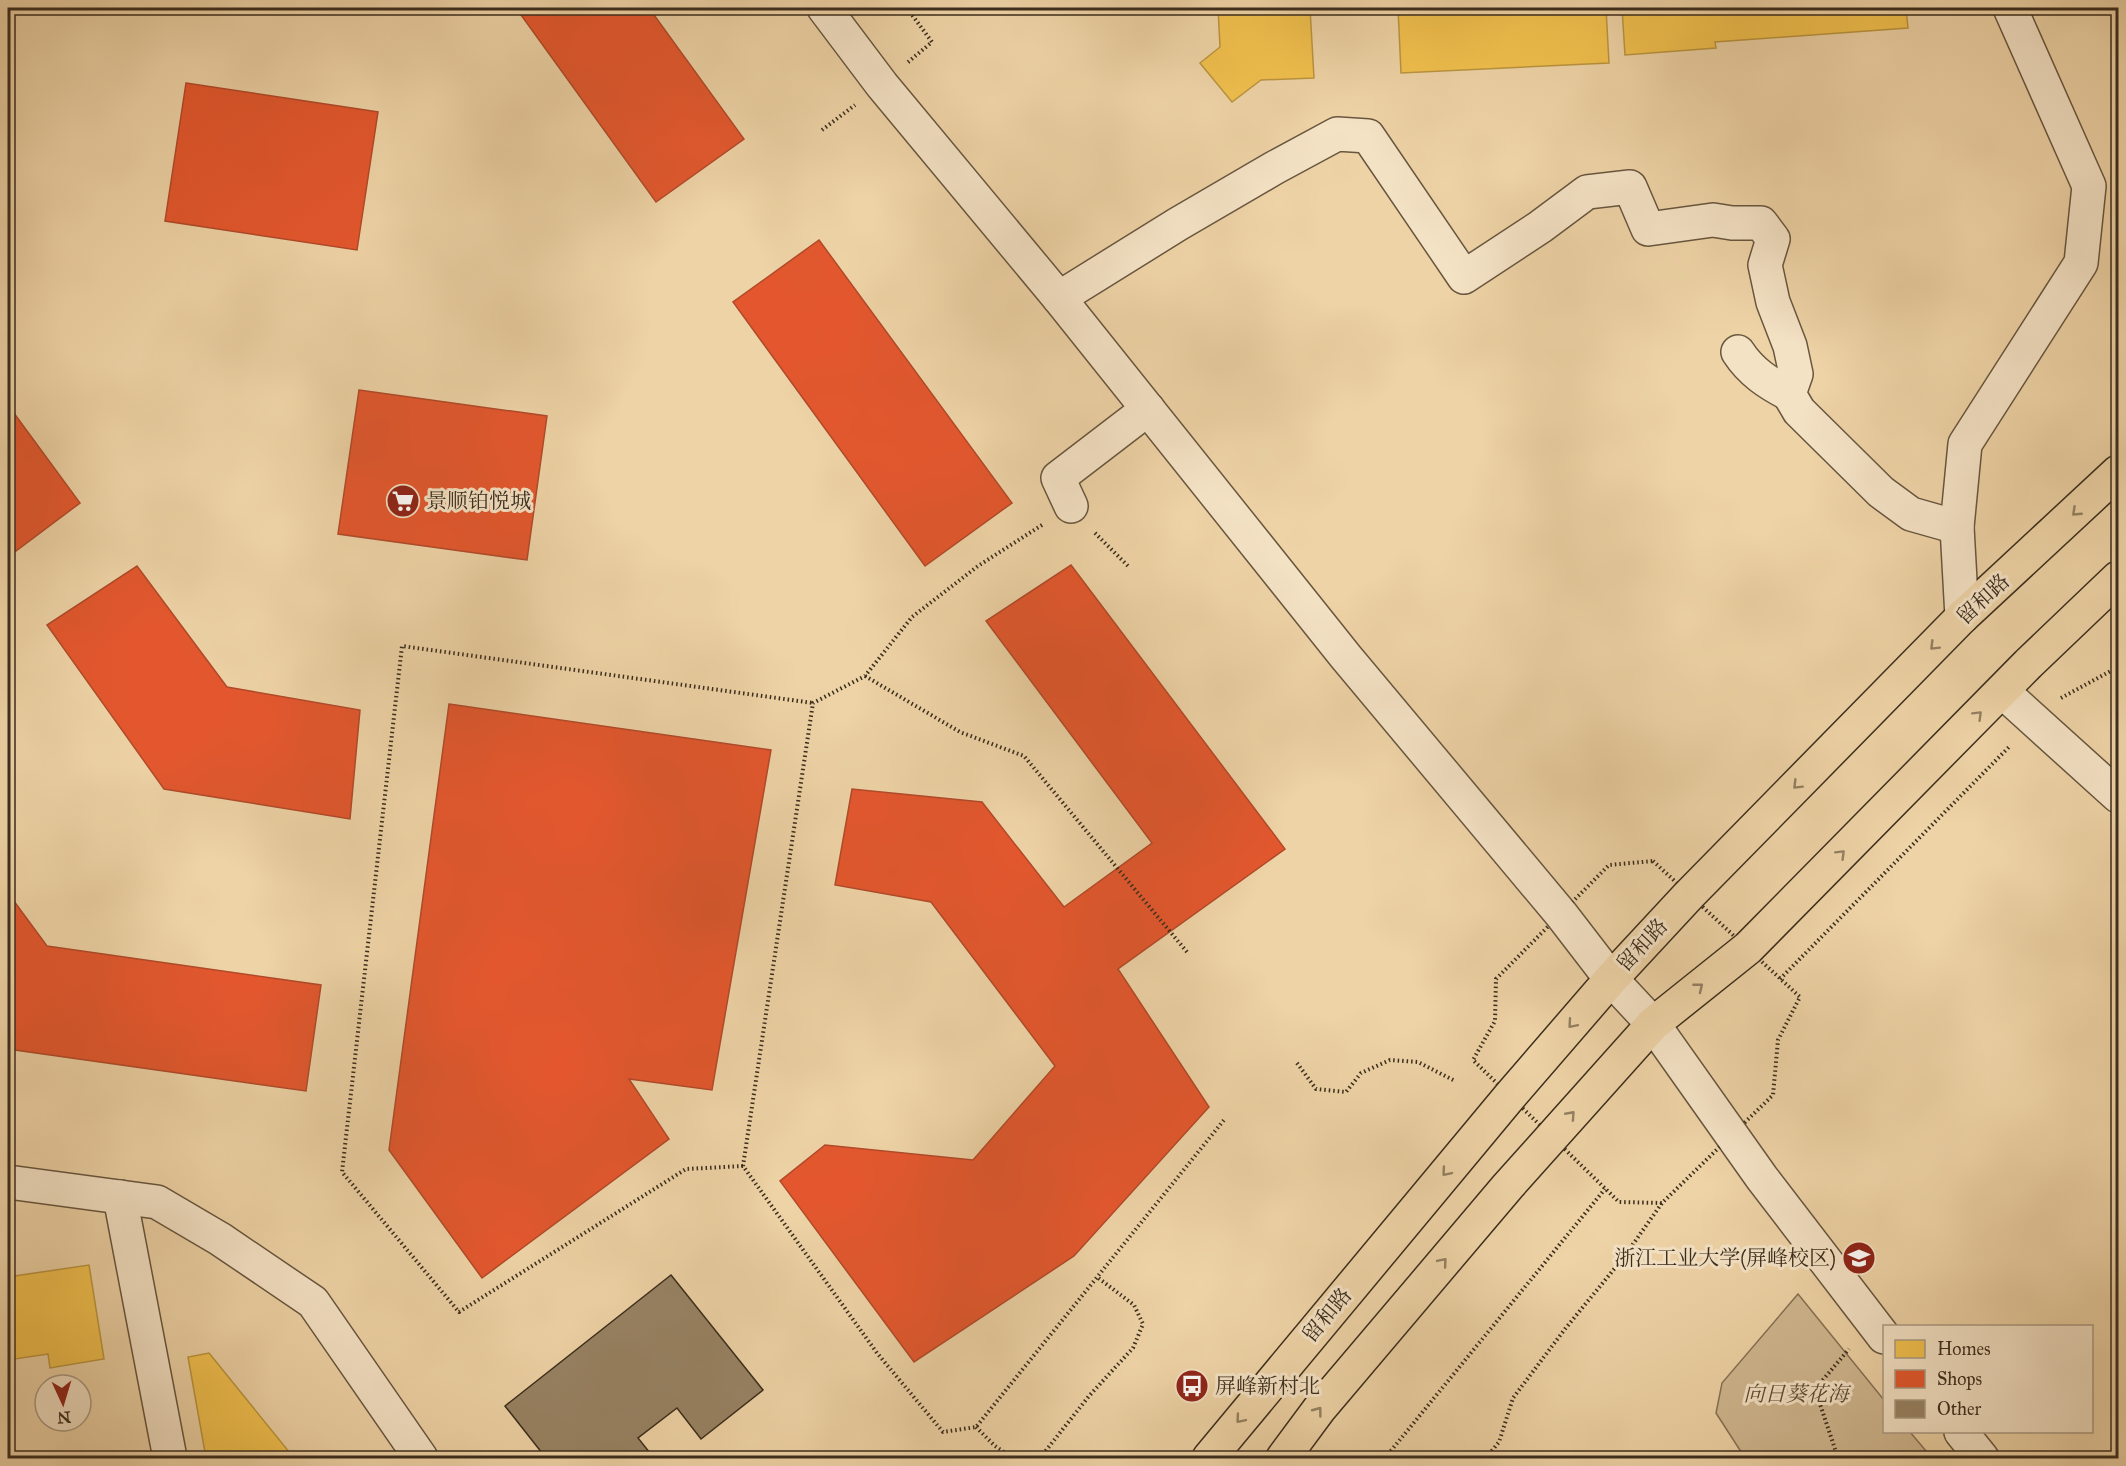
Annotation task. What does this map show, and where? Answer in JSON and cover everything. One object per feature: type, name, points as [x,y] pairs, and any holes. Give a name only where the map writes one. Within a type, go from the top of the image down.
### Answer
[{"type":"main road","name":"留和路","points":[[1209,1458],[1510,1096],[1611,979],[1689,895],[1962,617],[2118,472]]},
{"type":"main road","points":[[1283,1458],[1320,1408],[1508,1186],[1653,1024],[1748,948],[2118,578]]},
{"type":"street","points":[[1962,617],[1957,527],[1965,444],[2081,263],[2089,186],[2010,8]]},
{"type":"street","points":[[833,11],[882,85],[1059,298],[1346,657],[1561,914],[1611,979],[1653,1024],[1762,1178],[1878,1330]]},
{"type":"street","points":[[1059,298],[1178,224],[1337,134],[1368,136],[1464,277],[1540,227],[1587,192],[1630,186],[1648,230],[1713,220],[1732,223],[1761,223],[1773,239],[1765,265],[1773,302],[1790,346],[1796,374],[1789,394]]},
{"type":"street","points":[[1738,352],[1746,365],[1767,382],[1789,394],[1799,411],[1881,492],[1911,514],[1957,527]]},
{"type":"street","points":[[1071,506],[1058,478],[1148,410]]},
{"type":"street","points":[[2002,692],[2118,796]]},
{"type":"street","points":[[8,1182],[156,1202],[220,1239],[313,1302],[421,1458]]},
{"type":"street","points":[[120,1197],[170,1458]]},
{"type":"street","points":[[1963,1433],[1982,1458]]},
{"type":"path","points":[[742,1166],[686,1169],[459,1312],[342,1172],[402,646],[813,703],[865,676],[912,617],[978,566],[1071,506],[1129,567]]},
{"type":"path","points":[[1780,979],[2054,701],[2118,667]]},
{"type":"path","points":[[865,676],[960,732],[1024,756],[1186,952]]},
{"type":"path","points":[[813,703],[742,1166],[877,1353],[943,1432],[976,1427],[1224,1120]]},
{"type":"path","points":[[1297,1063],[1316,1089],[1346,1092],[1361,1073],[1390,1060],[1418,1062],[1455,1081]]},
{"type":"path","points":[[1385,1458],[1605,1189]]},
{"type":"path","points":[[1486,1458],[1499,1442],[1513,1398],[1662,1203]]},
{"type":"path","points":[[1040,1458],[1089,1396],[1132,1348],[1143,1324],[1134,1305],[1097,1277]]},
{"type":"path","points":[[1838,1458],[1820,1404],[1822,1381],[1878,1330]]},
{"type":"path","points":[[976,1427],[995,1446],[1013,1458]]},
{"type":"green space","name":"向日葵花海","points":[[1798,1294],[1883,1399],[1883,1433],[1911,1433],[1932,1458],[1745,1458],[1716,1413],[1722,1383]]},
{"type":"building: Homes","points":[[1218,8],[1310,8],[1314,78],[1261,80],[1232,102],[1200,63],[1220,47]]},
{"type":"building: Homes","points":[[1398,8],[1606,8],[1609,63],[1401,73]]},
{"type":"building: Homes","points":[[1622,8],[1906,8],[1908,28],[1715,42],[1716,48],[1625,55]]},
{"type":"building: Homes","points":[[89,1265],[104,1359],[50,1368],[48,1354],[8,1360],[8,1277]]},
{"type":"building: Homes","points":[[209,1353],[294,1458],[206,1458],[188,1357]]},
{"type":"building: Shops","points":[[516,8],[649,8],[744,139],[656,202]]},
{"type":"building: Shops","points":[[186,83],[378,112],[357,250],[165,221]]},
{"type":"building: Shops","points":[[819,240],[1012,503],[925,566],[733,302]]},
{"type":"building: Shops","points":[[359,390],[547,416],[527,560],[338,534]]},
{"type":"building: Shops","points":[[8,405],[80,503],[8,557]]},
{"type":"building: Shops","points":[[1071,565],[1285,849],[1118,969],[1209,1107],[1074,1256],[914,1362],[780,1181],[825,1145],[973,1160],[1055,1066],[931,902],[835,885],[852,789],[982,802],[1064,907],[1152,843],[986,621]]},
{"type":"building: Shops","points":[[137,566],[227,687],[360,710],[350,819],[164,789],[47,625]]},
{"type":"building: Shops","points":[[449,704],[771,750],[712,1090],[629,1079],[669,1139],[482,1278],[389,1150]]},
{"type":"building: Shops","points":[[8,893],[47,946],[321,985],[306,1091],[8,1049]]},
{"type":"building: Other","points":[[671,1275],[763,1390],[701,1439],[677,1408],[638,1438],[654,1458],[546,1458],[505,1406]]},
{"type":"place","name":"景顺铂悦城","points":[[403,501]]},
{"type":"place","name":"浙江工业大学(屏峰校区)","points":[[1859,1258]]},
{"type":"place","name":"屏峰新村北","points":[[1192,1386]]}]
